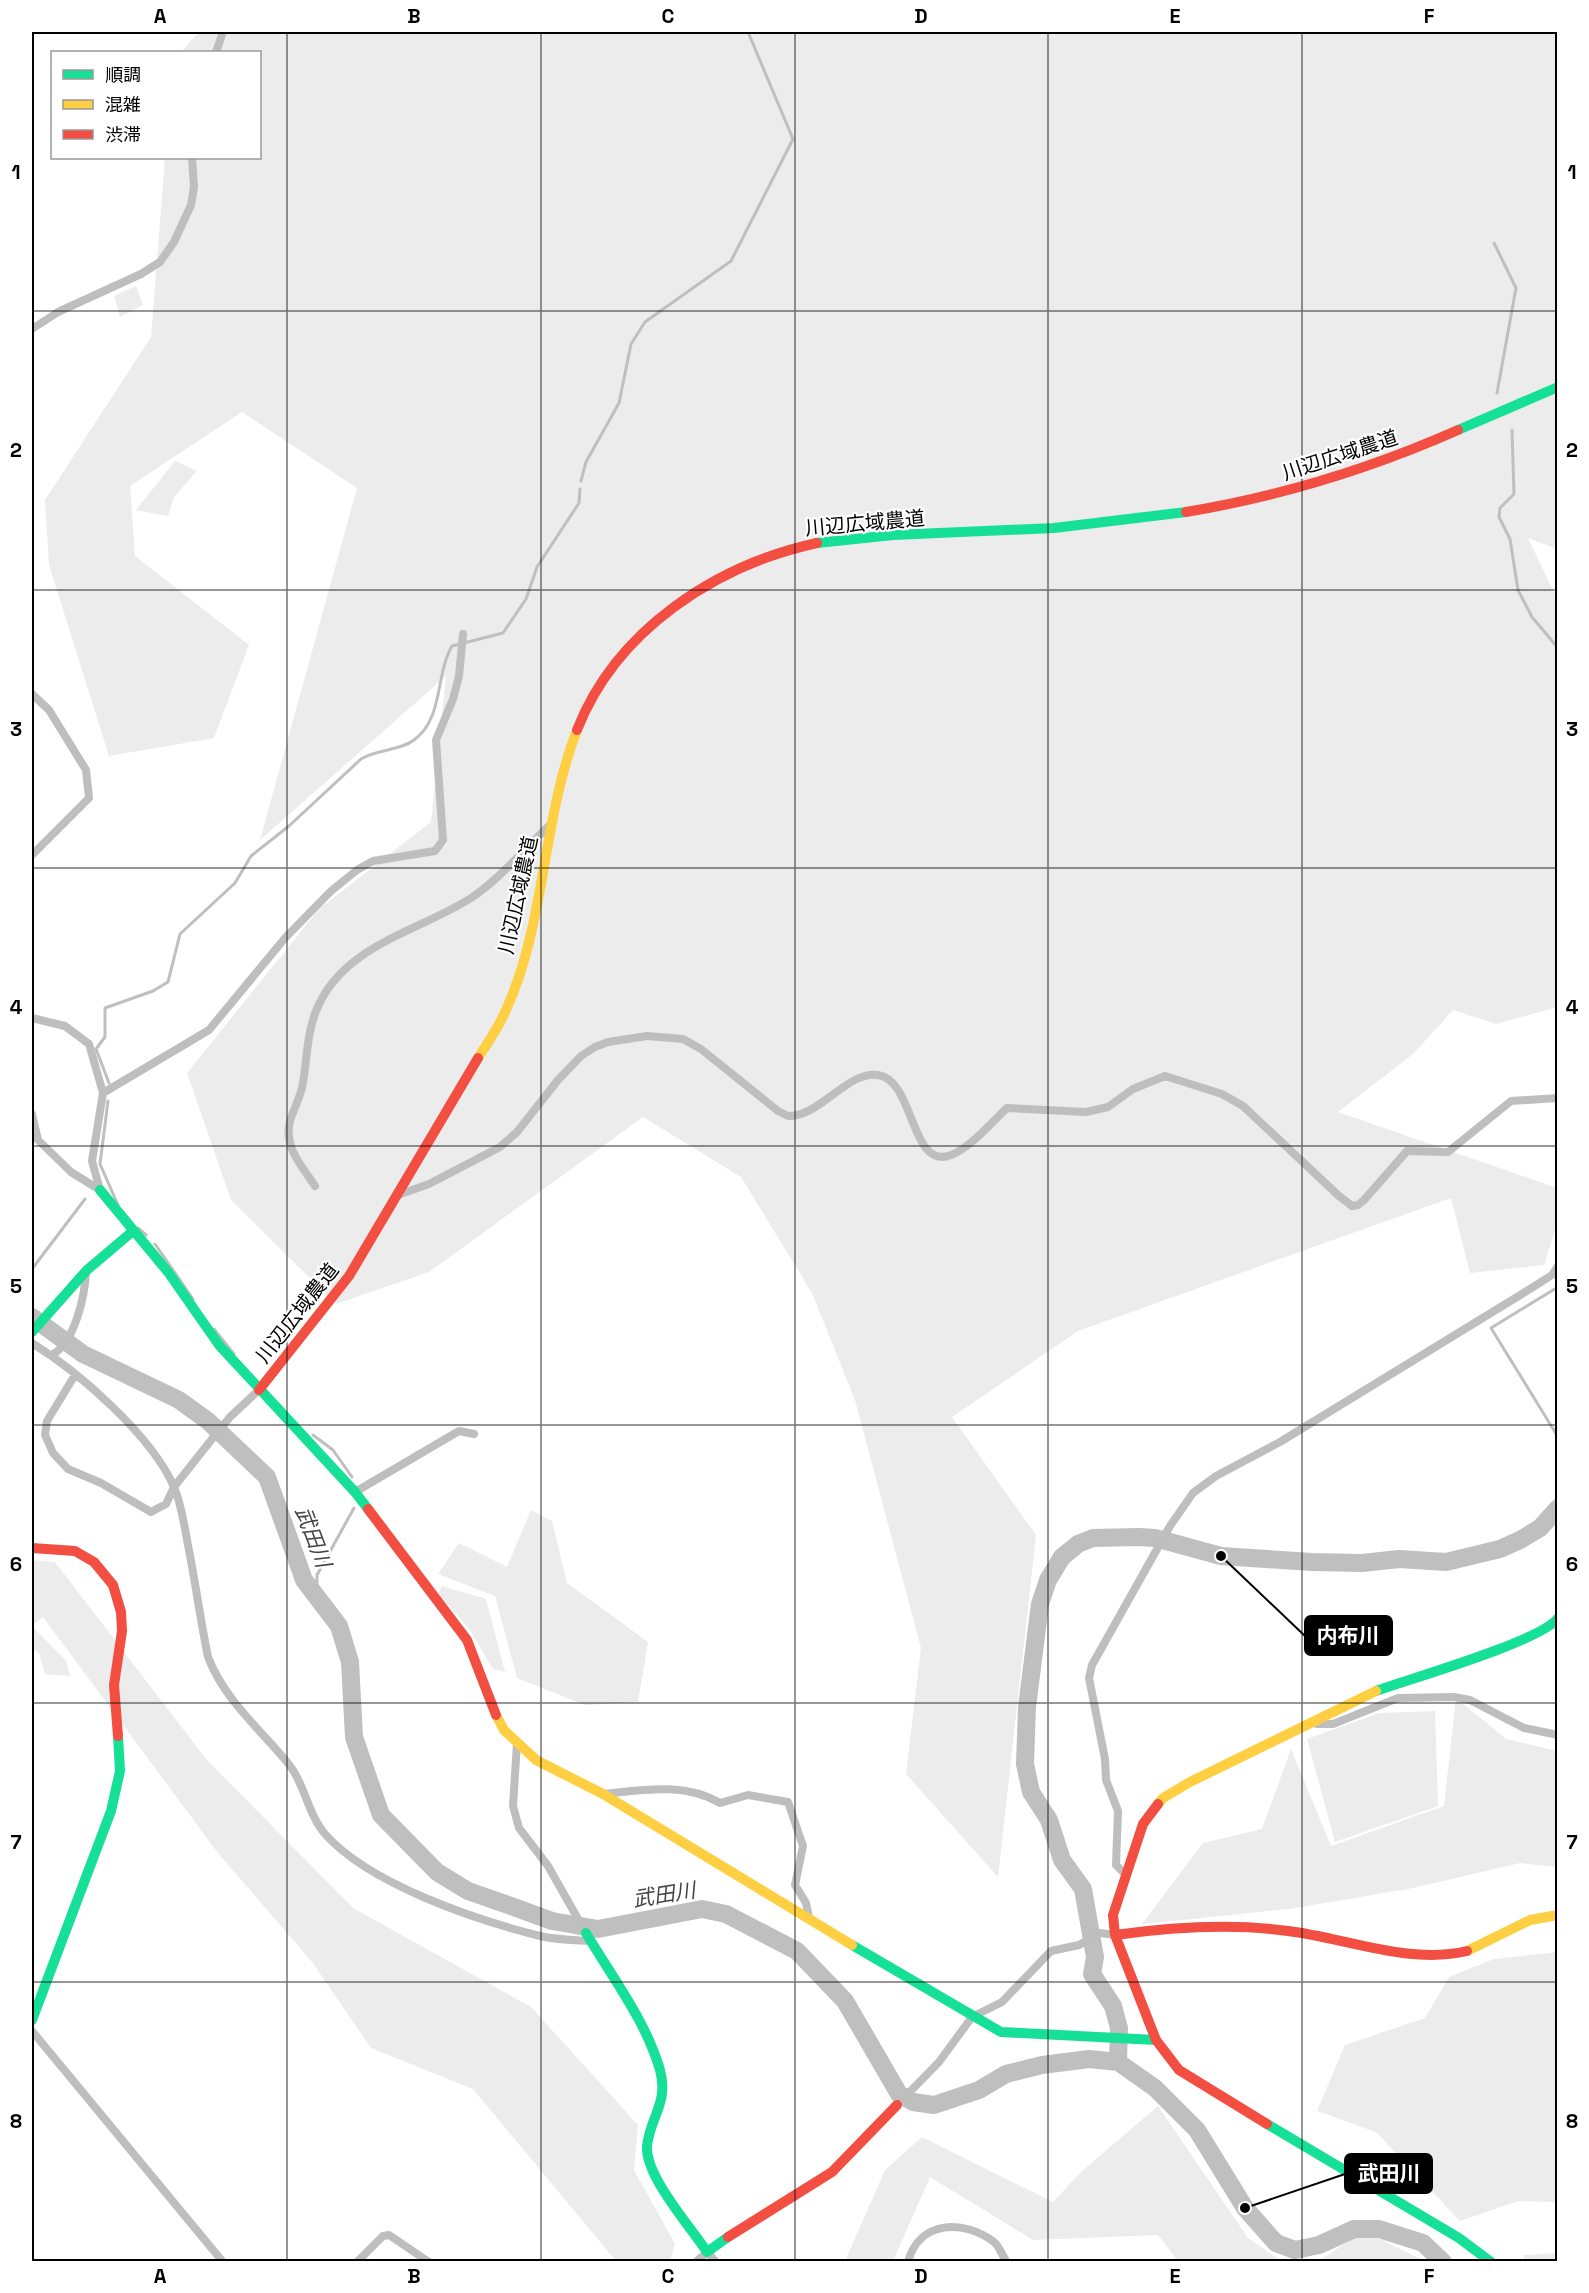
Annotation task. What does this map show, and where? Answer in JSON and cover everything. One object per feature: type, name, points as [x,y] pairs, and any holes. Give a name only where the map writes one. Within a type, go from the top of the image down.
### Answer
[{"type":"street","points":[[216,51],[223,32]]},
{"type":"street","points":[[32,329],[58,312],[141,274],[160,262],[174,242],[191,205],[194,187],[192,159]]},
{"type":"street","name":"川辺広域農道","points":[[259,1390],[349,1276],[506,1011],[522,965],[551,824],[570,748],[580,721],[609,673],[656,621],[685,598],[743,564],[795,548],[838,540],[1070,526],[1183,512],[1279,495],[1413,450],[1557,387]]},
{"type":"street","points":[[103,1093],[209,1030],[285,938],[331,891],[357,870],[373,861],[435,851],[443,840],[436,740],[453,699],[463,651],[464,634]]},
{"type":"street","points":[[32,694],[49,710],[86,770],[89,798],[32,855]]},
{"type":"street","points":[[315,1186],[296,1159],[288,1138],[290,1122],[303,1083],[310,1031],[326,992],[340,975],[374,948],[471,898],[490,883],[551,824]]},
{"type":"street","points":[[32,1018],[65,1026],[89,1044],[103,1093],[92,1161],[100,1190]]},
{"type":"street","points":[[398,1195],[429,1184],[500,1147],[517,1132],[558,1080],[595,1047],[647,1036],[666,1036],[691,1042],[778,1111],[788,1116],[818,1106],[860,1078],[872,1075],[886,1077],[902,1095],[927,1150],[937,1156],[952,1155],[1007,1108],[1086,1112],[1099,1110],[1108,1107],[1133,1089],[1167,1077],[1222,1094],[1243,1106],[1352,1206],[1364,1200],[1407,1152],[1449,1152],[1511,1101],[1557,1098]]},
{"type":"street","points":[[32,1114],[38,1140],[71,1172],[100,1190],[168,1272],[219,1345],[355,1492],[434,1600],[467,1640],[490,1703],[504,1730],[537,1760],[603,1794],[972,2017],[1001,2031],[1151,2039]]},
{"type":"street","points":[[32,1332],[87,1270],[133,1231]]},
{"type":"street","points":[[1125,1874],[1116,1865],[1118,1811],[1106,1780],[1105,1759],[1089,1678],[1092,1665],[1170,1526],[1193,1493],[1216,1476],[1280,1442],[1511,1301],[1552,1275],[1557,1266]]},
{"type":"street","points":[[52,1355],[61,1351],[84,1301],[87,1270]]},
{"type":"street","points":[[32,1342],[52,1355],[75,1375],[140,1435],[156,1456],[174,1487],[184,1527],[208,1657],[214,1674],[225,1692],[289,1764],[302,1787],[318,1825],[325,1834],[341,1851],[397,1885],[438,1903],[542,1936],[588,1937]]},
{"type":"street","points":[[75,1375],[45,1427],[45,1436],[57,1460],[68,1469],[101,1483],[147,1511],[155,1511],[166,1504],[174,1487],[212,1439],[230,1417],[259,1390]]},
{"type":"street","points":[[355,1492],[459,1431],[474,1434]]},
{"type":"street","points":[[32,1548],[75,1551],[94,1562],[113,1585],[121,1612],[122,1631],[114,1685],[120,1752],[120,1771],[116,1791],[111,1811],[32,2020]]},
{"type":"street","points":[[1491,2262],[1459,2238],[1197,2083],[1169,2060],[1151,2039],[1115,1935],[1113,1915],[1143,1824],[1163,1798],[1271,1741],[1313,1724],[1376,1690],[1525,1639],[1552,1624],[1557,1618]]},
{"type":"street","points":[[1313,1724],[1333,1724],[1398,1698],[1454,1697],[1470,1700],[1524,1728],[1557,1735]]},
{"type":"street","points":[[517,1743],[513,1806],[519,1828],[549,1866],[657,2058],[663,2090],[646,2142],[648,2160],[652,2171],[716,2262]]},
{"type":"street","points":[[603,1794],[675,1789],[706,1795],[720,1803],[748,1795],[788,1802],[803,1846],[795,1885],[806,1903],[809,1917]]},
{"type":"street","points":[[696,2262],[733,2230],[783,2205],[836,2169],[930,2072],[953,2046],[972,2017],[1002,2002],[1051,1951],[1079,1945],[1100,1933],[1115,1935],[1149,1929],[1233,1924],[1290,1931],[1411,1954],[1453,1954],[1487,1944],[1539,1916],[1557,1915]]},
{"type":"street","points":[[32,2031],[223,2262]]},
{"type":"street","points":[[908,2262],[912,2245],[934,2229],[970,2228],[997,2244],[1007,2262]]},
{"type":"street","points":[[357,2262],[383,2236],[389,2235],[429,2262]]},
{"type":"shaded area","points":[[199,32],[1557,32],[1557,549],[1528,538],[1557,599],[1557,1007],[1496,1024],[1453,1010],[1413,1054],[1338,1112],[1557,1188],[1557,1224],[1544,1265],[1470,1273],[1451,1198],[1078,1331],[952,1417],[1036,1535],[998,1877],[906,1774],[921,1648],[855,1400],[812,1293],[741,1177],[643,1117],[429,1272],[336,1304],[231,1200],[187,1073],[319,909],[431,822],[446,676],[260,840],[357,488],[242,412],[130,486],[135,556],[249,645],[214,738],[109,756],[49,565],[45,500],[151,337],[165,159],[261,159],[261,51],[182,51]]},
{"type":"shaded area","points":[[136,286],[143,305],[120,317],[114,296]]},
{"type":"shaded area","points":[[175,461],[197,471],[174,497],[168,516],[136,510]]},
{"type":"shaded area","points":[[531,1510],[552,1521],[567,1583],[648,1642],[638,1702],[585,1705],[517,1678],[495,1596],[438,1574],[459,1543],[507,1567]]},
{"type":"shaded area","points":[[32,1560],[55,1562],[206,1759],[353,1908],[531,2007],[638,2125],[634,2170],[675,2244],[670,2261],[616,2261],[473,2089],[371,2048],[312,1962],[218,1853],[43,1617],[32,1626]]},
{"type":"shaded area","points":[[442,1586],[486,1599],[505,1672],[493,1669],[468,1627],[438,1594]]},
{"type":"shaded area","points":[[33,1627],[66,1661],[70,1676],[45,1674],[39,1653],[32,1649]]},
{"type":"shaded area","points":[[1456,1698],[1506,1739],[1557,1751],[1557,1867],[1520,1863],[1413,1888],[1289,1909],[1142,1924],[1203,1843],[1262,1829],[1291,1749],[1331,1846],[1444,1806]]},
{"type":"shaded area","points":[[1435,1711],[1438,1806],[1335,1842],[1307,1739],[1379,1713]]},
{"type":"shaded area","points":[[1557,1952],[1557,2202],[1518,2201],[1460,2221],[1376,2132],[1317,2111],[1345,2045],[1425,2018],[1449,1977],[1494,1959]]},
{"type":"shaded area","points":[[1158,2106],[1248,2238],[1281,2261],[1178,2261],[1158,2235],[1033,2240],[930,2177],[893,2261],[845,2261],[885,2170],[922,2137],[1053,2202],[1082,2171]]},
{"type":"shaded area","points":[[1363,2231],[1425,2261],[1307,2261],[1322,2259]]},
{"type":"shaded area","points":[[1557,2253],[1557,2261],[1525,2261],[1523,2255]]},
{"type":"waterway","points":[[581,481],[586,462],[619,403],[631,344],[645,322],[731,261],[793,139],[748,32]]},
{"type":"waterway","points":[[1494,243],[1516,288],[1497,393]]},
{"type":"waterway","points":[[1512,430],[1514,494],[1500,508],[1499,517],[1510,539],[1518,590],[1532,617],[1558,648]]},
{"type":"waterway","points":[[109,1083],[96,1049],[105,1037],[105,1008],[153,991],[168,982],[180,934],[235,883],[251,856],[289,826],[361,759],[408,744],[424,731],[435,708],[443,670],[452,646],[503,633],[526,599],[537,567],[579,503],[580,489]]},
{"type":"waterway","points":[[108,1101],[100,1164],[118,1205]]},
{"type":"waterway","points":[[32,1269],[85,1199]]},
{"type":"waterway","points":[[138,1228],[146,1235]]},
{"type":"waterway","points":[[155,1244],[193,1299]]},
{"type":"waterway","points":[[1558,1287],[1491,1328],[1558,1437]]},
{"type":"waterway","name":"武田川","points":[[32,1317],[83,1354],[179,1400],[208,1421],[267,1477],[304,1580],[339,1626],[350,1662],[354,1737],[381,1815],[437,1872],[468,1891],[552,1921],[598,1929],[702,1909],[726,1914],[797,1951],[845,2001],[899,2094],[913,2102],[934,2105],[979,2090],[1006,2074],[1042,2065],[1089,2059],[1118,2062],[1155,2088],[1197,2130],[1245,2208],[1276,2243],[1295,2250],[1319,2245],[1354,2229],[1379,2229],[1423,2243],[1443,2262]]},
{"type":"waterway","points":[[214,1329],[234,1354]]},
{"type":"waterway","points":[[313,1435],[333,1450],[352,1477]]},
{"type":"waterway","points":[[317,1597],[317,1575],[354,1508]]},
{"type":"waterway","points":[[1118,2062],[1119,2028],[1113,2006],[1092,1974],[1095,1957],[1083,1889],[1062,1860],[1049,1820],[1031,1792],[1025,1764],[1027,1707],[1040,1604],[1048,1580],[1062,1557],[1078,1544],[1093,1538],[1139,1537],[1155,1538],[1221,1556],[1312,1562],[1362,1563],[1399,1559],[1446,1562],[1500,1549],[1520,1540],[1540,1528],[1558,1508]]},
{"type":"traffic: fast","points":[[1458,430],[1558,387]]},
{"type":"traffic: fast","points":[[817,543],[893,535],[1054,528],[1186,512]]},
{"type":"traffic: fast","points":[[100,1190],[168,1272],[219,1345],[355,1492],[368,1509]]},
{"type":"traffic: fast","points":[[32,1332],[87,1270],[133,1231]]},
{"type":"traffic: fast","points":[[1376,1691],[1502,1648],[1547,1627],[1558,1618]]},
{"type":"traffic: fast","points":[[32,2020],[111,1811],[120,1771],[118,1736]]},
{"type":"traffic: fast","points":[[586,1933],[628,2000],[646,2034],[660,2070],[661,2101],[647,2146],[653,2172],[670,2201],[707,2252],[728,2237]]},
{"type":"traffic: fast","points":[[852,1945],[1001,2032],[1156,2040]]},
{"type":"traffic: fast","points":[[1267,2124],[1459,2238],[1491,2262]]},
{"type":"traffic: slow","points":[[478,1058],[503,1016],[519,976],[537,906],[557,799],[577,730]]},
{"type":"traffic: slow","points":[[1158,1804],[1163,1798],[1190,1782],[1376,1691]]},
{"type":"traffic: slow","points":[[496,1715],[504,1730],[536,1760],[603,1794],[852,1945]]},
{"type":"traffic: slow","points":[[1467,1951],[1530,1920],[1558,1915]]},
{"type":"traffic: jam","points":[[1186,512],[1257,498],[1325,480],[1392,457],[1458,430]]},
{"type":"traffic: jam","points":[[577,730],[594,694],[617,662],[643,633],[674,607],[707,585],[742,567],[779,553],[817,543]]},
{"type":"traffic: jam","points":[[259,1390],[349,1276],[478,1058]]},
{"type":"traffic: jam","points":[[368,1509],[467,1640],[496,1715]]},
{"type":"traffic: jam","points":[[32,1548],[75,1551],[94,1562],[113,1585],[121,1612],[122,1631],[114,1685],[118,1736]]},
{"type":"traffic: jam","points":[[1158,1804],[1143,1824],[1113,1915],[1115,1935],[1156,2040],[1179,2070],[1267,2124]]},
{"type":"traffic: jam","points":[[1115,1935],[1179,1928],[1245,1927],[1310,1934],[1400,1953],[1423,1955],[1467,1951]]},
{"type":"traffic: jam","points":[[728,2237],[832,2172],[897,2105]]},
{"type":"place","name":"内布川","points":[[1221,1556]]},
{"type":"place","name":"武田川","points":[[1245,2208]]}]
